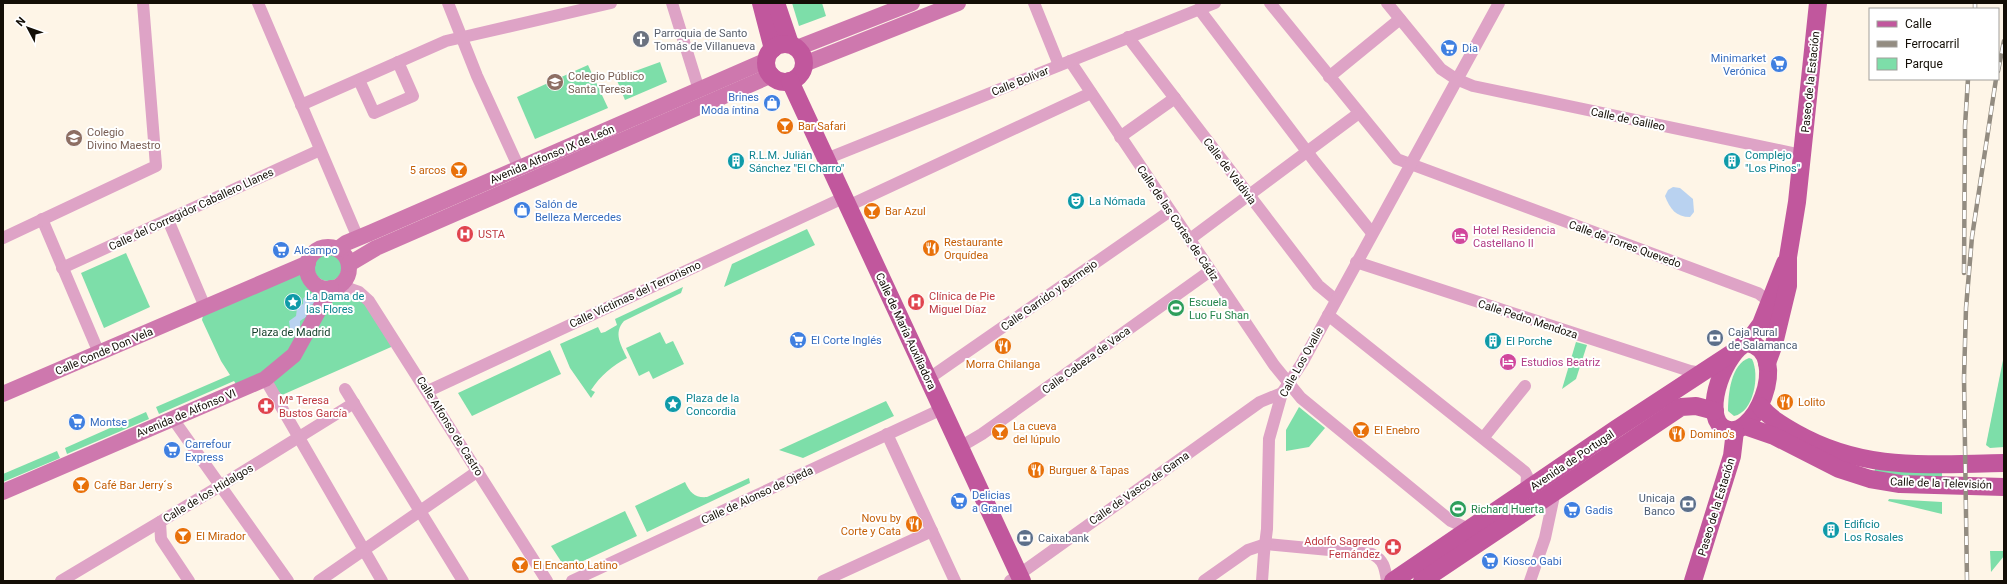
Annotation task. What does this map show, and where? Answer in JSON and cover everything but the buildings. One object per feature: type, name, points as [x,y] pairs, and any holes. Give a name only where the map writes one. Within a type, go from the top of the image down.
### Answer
[{"type":"main road","points":[[762,3],[770,62],[777,79],[790,81],[800,75],[804,64],[804,58],[794,46],[776,3]]},
{"type":"main road","points":[[770,62],[781,44],[794,46],[912,3]]},
{"type":"main road","points":[[804,64],[958,3]]},
{"type":"main road","name":"Paseo de la Estación","points":[[1760,406],[1765,394],[1767,363],[1774,344],[1786,296],[1788,257],[1797,202],[1818,3]]},
{"type":"main road","name":"Avenida Alfonso IX de León","points":[[338,249],[358,238],[699,90],[770,62]]},
{"type":"main road","name":"Avenida Alfonso IX de León","points":[[349,264],[376,248],[770,62]]},
{"type":"main road","name":"Calle de María Auxiliadora","points":[[790,81],[960,447],[1017,578]]},
{"type":"main road","points":[[205,307],[308,263],[317,250],[331,247],[338,249],[345,256],[349,264],[348,274],[335,287],[325,288],[313,282],[308,269],[308,263]]},
{"type":"main road","name":"Paseo de la Estación","points":[[1732,353],[1739,346],[1747,343],[1761,324],[1778,278],[1788,257]]},
{"type":"main road","name":"Avenida de Alfonso VI","points":[[3,492],[265,379],[294,355],[335,287]]},
{"type":"main road","name":"Calle Conde Don Vela","points":[[3,394],[205,307]]},
{"type":"main road","points":[[1747,343],[1758,347],[1764,353],[1767,363]]},
{"type":"main road","points":[[1715,411],[1717,388],[1732,353]]},
{"type":"main road","name":"Avenida de Portugal","points":[[1393,581],[1732,353]]},
{"type":"main road","name":"Avenida de Portugal","points":[[1422,581],[1681,407],[1696,406],[1715,411]]},
{"type":"main road","points":[[1740,429],[1760,406]]},
{"type":"main road","name":"Calle de la Televisión","points":[[1760,406],[1780,424],[1805,438],[1825,448],[1860,459],[1906,464],[2004,463]]},
{"type":"main road","name":"Calle de la Televisión","points":[[1715,411],[1720,425],[1729,431],[1740,429],[1774,436],[1839,469],[1870,479],[1900,484],[2004,487]]},
{"type":"main road","name":"Paseo de la Estación","points":[[1693,581],[1740,429]]},
{"type":"street","points":[[3,238],[156,166],[143,3]]},
{"type":"street","points":[[258,3],[358,238]]},
{"type":"street","points":[[448,3],[477,76],[519,168]]},
{"type":"street","points":[[672,3],[699,90]]},
{"type":"street","name":"Calle de las Cortes de Cádiz","points":[[1034,3],[1064,63],[1091,93],[1274,365],[1301,398],[1451,521],[1469,529]]},
{"type":"street","name":"Calle Bolívar","points":[[826,159],[1215,3]]},
{"type":"street","name":"Calle de Torres Quevedo","points":[[1270,3],[1397,159],[1758,293],[1770,302]]},
{"type":"street","name":"Calle de Galileo","points":[[1387,3],[1441,69],[1456,79],[1473,86],[1802,155]]},
{"type":"street","name":"Calle Los Ovalle","points":[[1262,581],[1266,544],[1269,439],[1282,393],[1328,315],[1499,3]]},
{"type":"street","points":[[301,105],[446,41],[602,4]]},
{"type":"street","points":[[1199,10],[1307,152],[1372,233]]},
{"type":"street","points":[[1329,77],[1400,19]]},
{"type":"street","name":"Calle de Valdivia","points":[[1128,37],[1318,285],[1336,300]]},
{"type":"street","points":[[359,80],[374,113],[413,96],[398,62]]},
{"type":"street","name":"Calle Víctimas del Terrorismo","points":[[428,391],[1091,93]]},
{"type":"street","points":[[1120,137],[1174,98]]},
{"type":"street","points":[[1190,240],[1359,113]]},
{"type":"street","name":"Calle del Corregidor Caballero Llanes","points":[[62,268],[320,150]]},
{"type":"street","name":"Calle Garrido y Bermejo","points":[[928,379],[1170,211]]},
{"type":"street","points":[[42,219],[99,353]]},
{"type":"street","points":[[168,220],[205,307]]},
{"type":"street","name":"Calle Pedro Mendoza","points":[[1356,262],[1690,371],[1701,373]]},
{"type":"street","name":"Calle Cabeza de Vaca","points":[[960,447],[982,434],[1210,271]]},
{"type":"street","name":"Calle Alfonso de Castro","points":[[335,287],[359,292],[369,301],[428,391],[548,581]]},
{"type":"street","points":[[1328,315],[1525,472],[1527,476],[1526,491]]},
{"type":"street","points":[[265,379],[382,581]]},
{"type":"street","points":[[1484,438],[1525,386]]},
{"type":"street","points":[[345,389],[462,581]]},
{"type":"street","name":"Calle de Vasco de Gama","points":[[1017,578],[1260,402],[1282,393]]},
{"type":"street","points":[[1260,402],[1268,407],[1275,416]]},
{"type":"street","name":"Calle de los Hidalgos","points":[[61,581],[354,404]]},
{"type":"street","name":"Calle de Alonso de Ojeda","points":[[572,581],[942,408]]},
{"type":"street","points":[[172,419],[288,581]]},
{"type":"street","points":[[887,434],[955,581]]},
{"type":"street","points":[[319,581],[478,471]]},
{"type":"street","points":[[1530,581],[1545,538],[1555,491]]},
{"type":"street","points":[[160,522],[161,539],[189,581]]},
{"type":"street","points":[[823,581],[932,531]]},
{"type":"street","points":[[1204,581],[1248,550],[1266,544],[1372,554],[1379,557],[1385,565],[1387,581]]},
{"type":"green space","points":[[792,3],[822,3],[826,16],[799,26]]},
{"type":"green space","points":[[660,62],[667,82],[625,100],[616,78]]},
{"type":"green space","points":[[588,65],[608,108],[535,139],[517,97]]},
{"type":"green space","points":[[807,229],[815,245],[724,287],[732,264]]},
{"type":"green space","points":[[126,253],[150,307],[104,328],[81,273]]},
{"type":"green space","points":[[328,253],[338,257],[342,267],[338,277],[328,281],[318,277],[314,267],[318,257]]},
{"type":"green space","name":"Plaza de Madrid","points":[[308,269],[311,277],[316,282],[328,289],[359,292],[398,344],[282,395],[265,379],[240,390],[234,381],[159,414],[156,407],[230,375],[221,361],[202,320],[205,307]]},
{"type":"green space","points":[[683,287],[681,293],[624,321],[619,330],[619,339],[627,358],[616,364],[603,375],[591,390],[595,392],[591,398],[570,368],[560,344],[598,327],[601,333],[605,332],[617,325],[615,319]]},
{"type":"green space","points":[[660,332],[666,344],[673,341],[684,364],[653,379],[649,371],[639,376],[626,348]]},
{"type":"green space","points":[[1576,342],[1587,345],[1576,379],[1562,389]]},
{"type":"green space","points":[[550,350],[561,374],[472,416],[458,393]]},
{"type":"green space","points":[[2004,355],[2004,447],[1990,448],[1986,445]]},
{"type":"green space","points":[[1749,358],[1752,359],[1754,366],[1754,392],[1746,408],[1741,413],[1734,416],[1728,411],[1732,380],[1738,366]]},
{"type":"green space","points":[[886,401],[894,416],[803,458],[779,450]]},
{"type":"green space","points":[[1299,407],[1325,428],[1309,447],[1286,451],[1286,430]]},
{"type":"green space","points":[[146,412],[149,419],[67,454],[65,448]]},
{"type":"green space","points":[[57,451],[60,458],[3,482],[3,474]]},
{"type":"green space","points":[[1875,469],[1942,470],[1942,479],[1874,473]]},
{"type":"green space","points":[[749,478],[750,483],[647,532],[635,506],[685,482],[693,494],[699,497],[707,497]]},
{"type":"green space","points":[[1889,499],[1942,502],[1942,514],[1888,501]]},
{"type":"green space","points":[[625,511],[637,536],[566,569],[551,546]]},
{"type":"green space","points":[[1990,551],[2004,551],[2004,556],[1991,572]]},
{"type":"water","points":[[1673,187],[1680,188],[1693,199],[1694,212],[1690,217],[1677,214],[1669,205],[1665,196],[1668,190]]},
{"type":"water","points":[[307,294],[312,294],[315,301],[313,304],[308,306],[306,317],[300,321],[300,328],[293,330],[290,328],[289,321],[296,316],[297,308],[303,304],[303,299]]},
{"type":"railway","points":[[1975,3],[1975,8]]},
{"type":"railway","points":[[1999,66],[2004,41]]},
{"type":"railway","points":[[1964,273],[1965,126],[1968,80]]},
{"type":"railway","points":[[1967,581],[1964,378],[1966,308],[1972,237],[1996,80]]},
{"type":"place","name":"Parroquia de Santo Tomás de Villanueva","points":[[641,39]]},
{"type":"place","name":"Dia","points":[[1449,48]]},
{"type":"place","name":"Minimarket Verónica","points":[[1779,64]]},
{"type":"place","name":"Colegio Público Santa Teresa","points":[[555,82]]},
{"type":"place","name":"Brines Moda íntina","points":[[772,103]]},
{"type":"place","name":"Bar Safari","points":[[785,126]]},
{"type":"place","name":"Colegio Divino Maestro","points":[[74,138]]},
{"type":"place","name":"R.L.M. Julián Sánchez \"El Charro\"","points":[[736,161]]},
{"type":"place","name":"Complejo \"Los Pinos\"","points":[[1732,161]]},
{"type":"place","name":"5 arcos","points":[[459,170]]},
{"type":"place","name":"La Nómada","points":[[1076,201]]},
{"type":"place","name":"Salón de Belleza Mercedes","points":[[522,210]]},
{"type":"place","name":"Bar Azul","points":[[872,211]]},
{"type":"place","name":"USTA","points":[[465,234]]},
{"type":"place","name":"Hotel Residencia Castellano II","points":[[1460,236]]},
{"type":"place","name":"Restaurante Orquídea","points":[[931,248]]},
{"type":"place","name":"Alcampo","points":[[281,250]]},
{"type":"place","name":"La Dama de las Flores","points":[[293,302]]},
{"type":"place","name":"Clínica de Pie Miguel Díaz","points":[[916,302]]},
{"type":"place","name":"Escuela Luo Fu Shan","points":[[1176,308]]},
{"type":"place","name":"Caja Rural de Salamanca","points":[[1715,338]]},
{"type":"place","name":"El Corte Inglés","points":[[798,340]]},
{"type":"place","name":"El Porche","points":[[1493,341]]},
{"type":"place","name":"Morra Chilanga","points":[[1003,346]]},
{"type":"place","name":"Estudios Beatriz","points":[[1508,362]]},
{"type":"place","name":"Lolito","points":[[1785,402]]},
{"type":"place","name":"Plaza de la Concordia","points":[[673,404]]},
{"type":"place","name":"Mª Teresa Bustos García","points":[[266,406]]},
{"type":"place","name":"Montse","points":[[77,422]]},
{"type":"place","name":"El Enebro","points":[[1361,430]]},
{"type":"place","name":"La cueva del lúpulo","points":[[1000,432]]},
{"type":"place","name":"Domino's","points":[[1677,434]]},
{"type":"place","name":"Carrefour Express","points":[[172,450]]},
{"type":"place","name":"Burguer & Tapas","points":[[1036,470]]},
{"type":"place","name":"Café Bar Jerry´s","points":[[81,485]]},
{"type":"place","name":"Delicias a Granel","points":[[959,501]]},
{"type":"place","name":"Unicaja Banco","points":[[1688,504]]},
{"type":"place","name":"Richard Huerta","points":[[1458,509]]},
{"type":"place","name":"Gadis","points":[[1572,510]]},
{"type":"place","name":"Novu by Corte y Cata","points":[[914,524]]},
{"type":"place","name":"Edificio Los Rosales","points":[[1831,530]]},
{"type":"place","name":"El Mirador","points":[[183,536]]},
{"type":"place","name":"Caixabank","points":[[1025,538]]},
{"type":"place","name":"Adolfo Sagredo Fernández","points":[[1393,547]]},
{"type":"place","name":"Kiosco Gabi","points":[[1490,561]]},
{"type":"place","name":"El Encanto Latino","points":[[520,565]]}]
